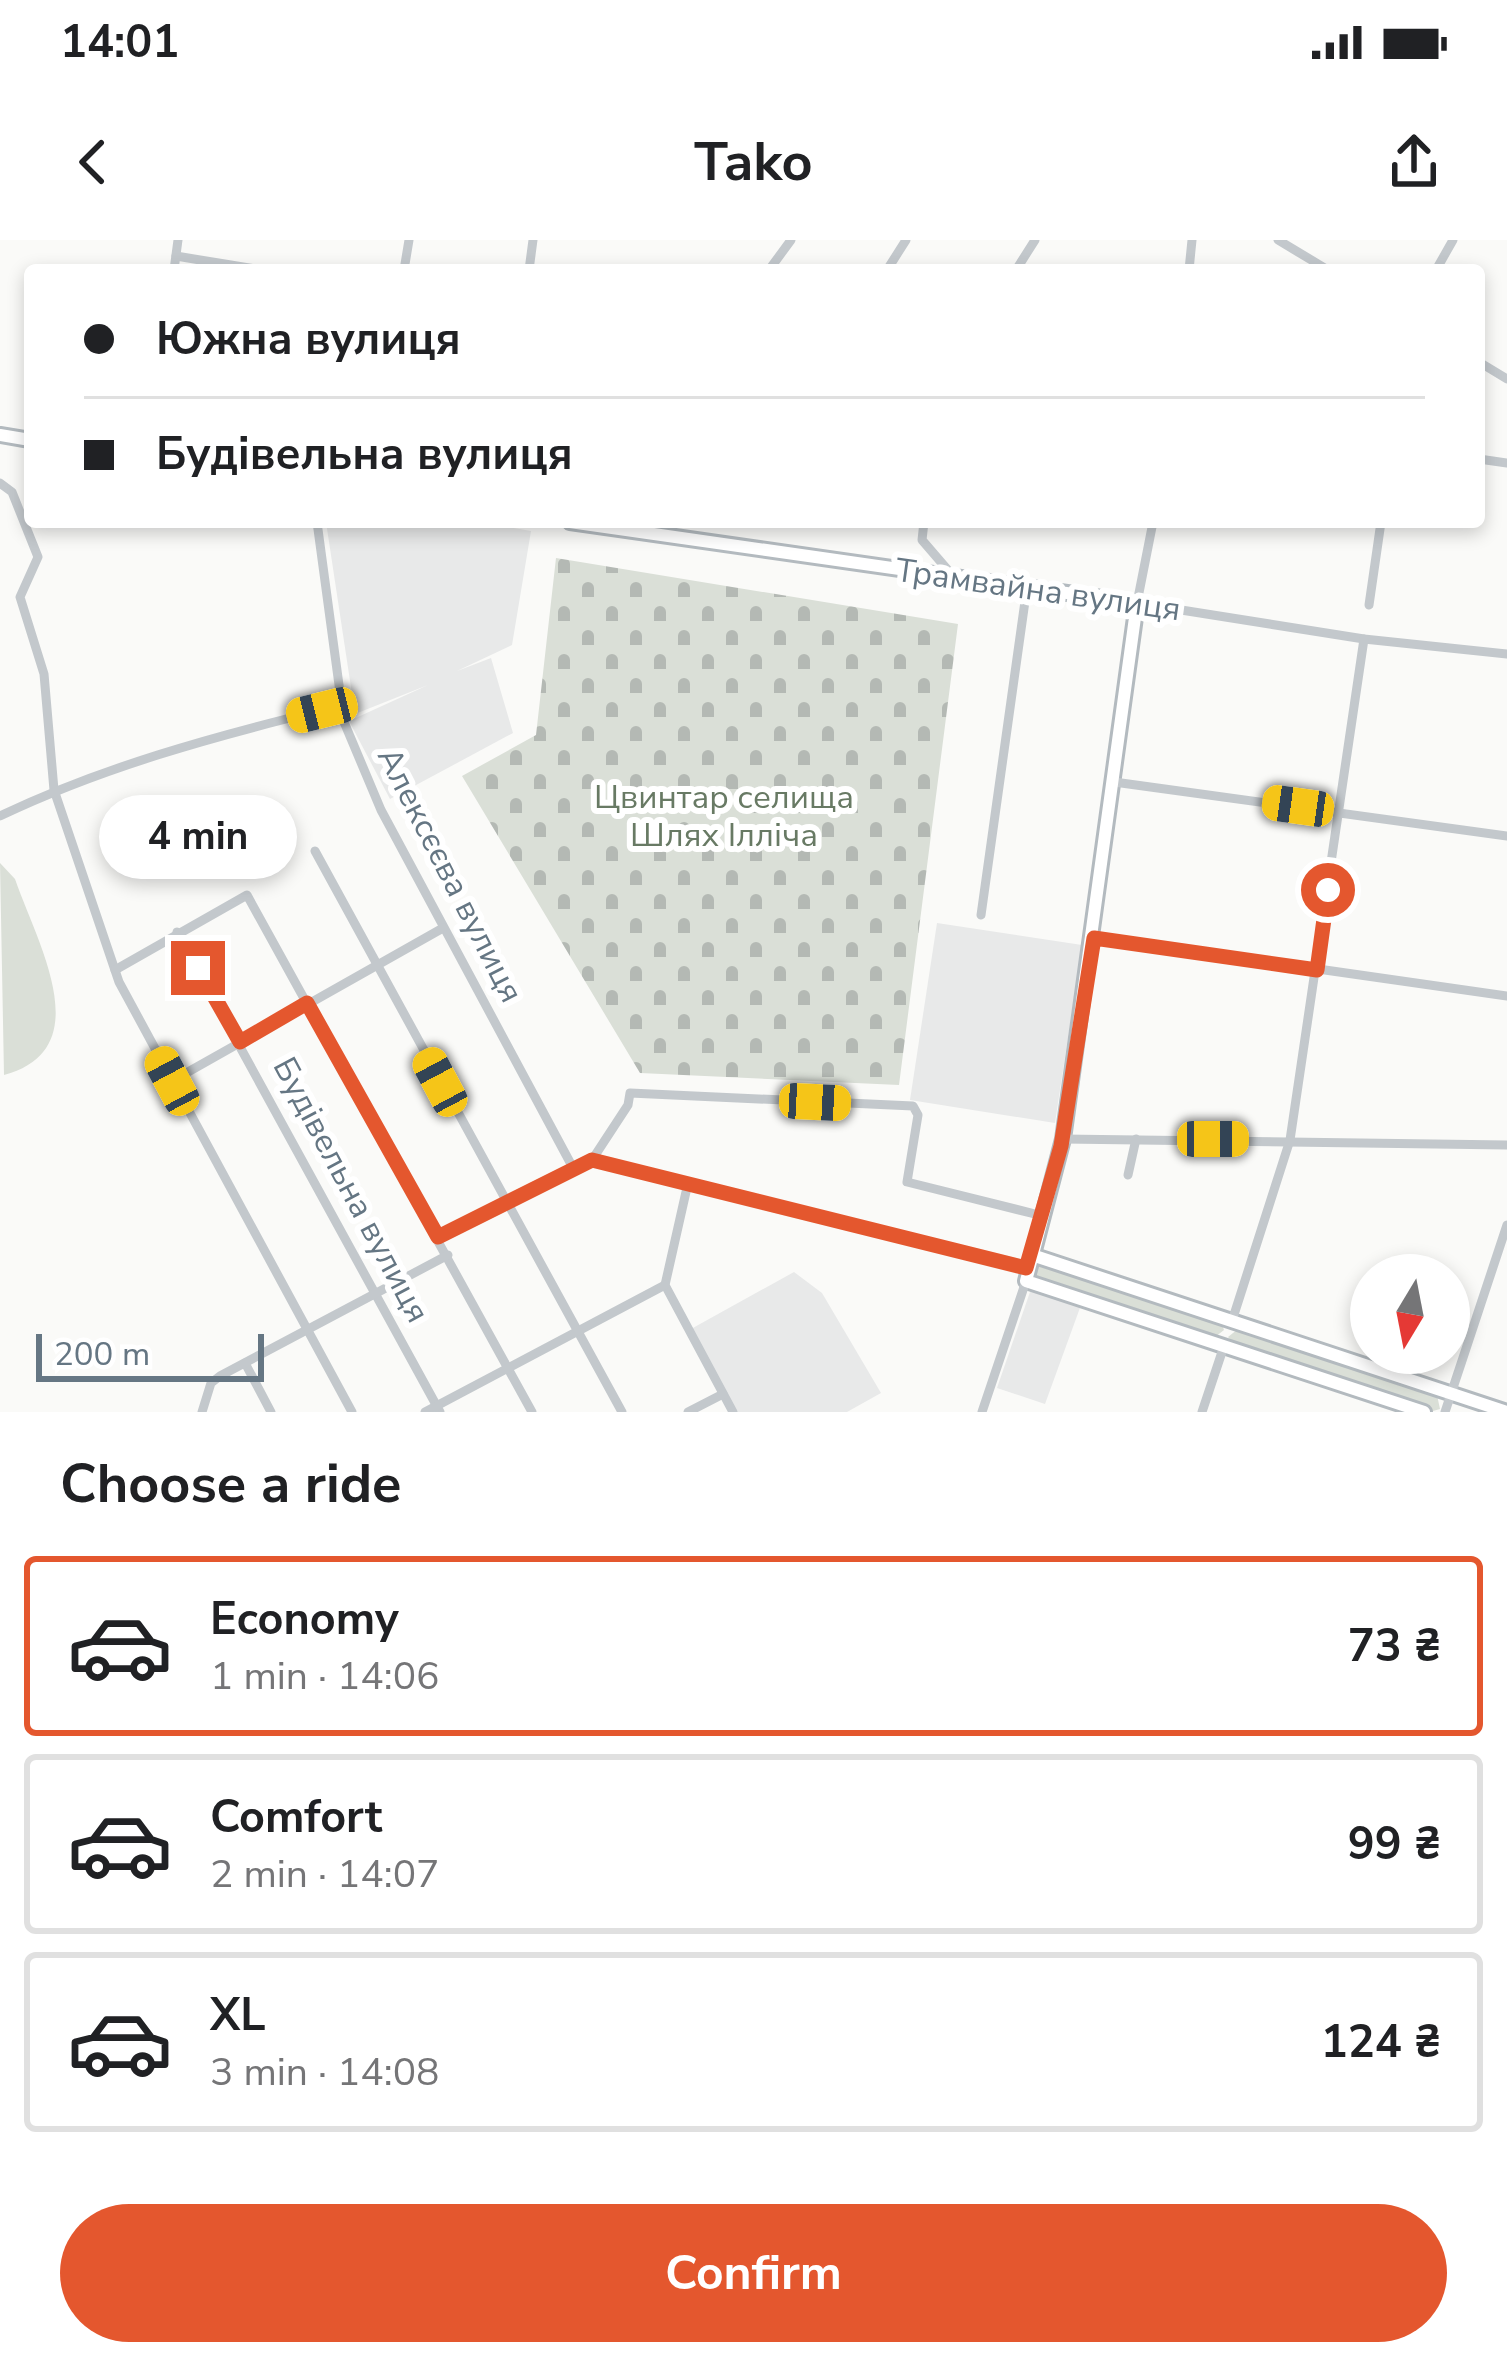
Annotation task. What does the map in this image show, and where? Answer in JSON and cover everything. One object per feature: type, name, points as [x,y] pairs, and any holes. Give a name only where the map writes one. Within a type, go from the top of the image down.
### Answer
[{"type":"street","points":[[175,264],[178,240]]},
{"type":"street","points":[[1278,240],[1318,264]]},
{"type":"street","points":[[176,256],[225,264]]},
{"type":"street","points":[[0,483],[12,492],[24,522]]},
{"type":"street","points":[[26,528],[38,557],[20,597],[44,674],[54,790],[115,970],[352,1412]]},
{"type":"street","name":"Алексєєва вулиця","points":[[318,528],[343,712],[381,810],[572,1166]]},
{"type":"street","name":"Трамвайна вулиця","points":[[612,528],[1364,638],[1507,654]]},
{"type":"street","points":[[923,528],[922,540],[954,577]]},
{"type":"street","points":[[982,1412],[1063,1139],[1137,603],[1152,528]]},
{"type":"street","points":[[1369,605],[1381,528]]},
{"type":"street","points":[[981,915],[1027,587]]},
{"type":"street","points":[[1232,1321],[1290,1140],[1364,638]]},
{"type":"street","points":[[0,816],[54,790],[195,741],[322,710],[343,712]]},
{"type":"street","points":[[1114,782],[1507,836]]},
{"type":"street","points":[[315,850],[622,1412]]},
{"type":"street","points":[[115,970],[247,895],[532,1412]]},
{"type":"street","points":[[172,1081],[443,928]]},
{"type":"street","name":"Будівельна вулиця","points":[[178,932],[438,1409]]},
{"type":"street","points":[[1094,938],[1507,996]]},
{"type":"street","points":[[438,1237],[588,1160],[628,1105],[630,1093],[913,1106],[918,1115],[907,1182],[1042,1216]]},
{"type":"street","points":[[1063,1139],[1507,1145]]},
{"type":"street","points":[[1128,1174],[1136,1139]]},
{"type":"street","points":[[588,1160],[1232,1321],[1507,1412]]},
{"type":"street","points":[[688,1184],[665,1285],[733,1412]]},
{"type":"street","points":[[1445,1412],[1507,1225]]},
{"type":"street","points":[[202,1412],[212,1383],[448,1255]]},
{"type":"street","points":[[1028,1268],[1224,1346],[1424,1412]]},
{"type":"street","points":[[425,1412],[665,1285]]},
{"type":"street","points":[[1202,1412],[1224,1346]]},
{"type":"street","points":[[245,1363],[271,1412]]},
{"type":"street","points":[[688,1412],[723,1394]]},
{"type":"shaded area","points":[[327,528],[531,531],[512,645],[457,671],[491,658],[513,733],[390,799],[349,721],[428,685],[355,714]]},
{"type":"shaded area","points":[[937,923],[1082,945],[1055,1123],[910,1100]]},
{"type":"shaded area","points":[[794,1272],[822,1293],[881,1393],[847,1412],[737,1412],[691,1329]]},
{"type":"shaded area","points":[[1031,1289],[1081,1305],[1045,1404],[997,1388]]},
{"type":"green space","name":"Цвинтар селища Шлях Ілліча","points":[[556,558],[958,624],[899,1085],[640,1073],[462,776],[536,735]]},
{"type":"green space","points":[[0,863],[15,879],[36,933],[54,991],[55,1018],[49,1042],[33,1062],[4,1075]]},
{"type":"green space","points":[[1036,1263],[1221,1322],[1224,1330],[1215,1337],[1033,1277]]},
{"type":"green space","points":[[1238,1329],[1350,1366],[1350,1374],[1374,1374],[1437,1395],[1440,1409],[1433,1411],[1234,1344],[1228,1337]]},
{"type":"route","points":[[198,968],[240,1042],[307,1003],[438,1237],[592,1160],[1026,1268],[1061,1146],[1094,938],[1317,970],[1328,890]]}]
